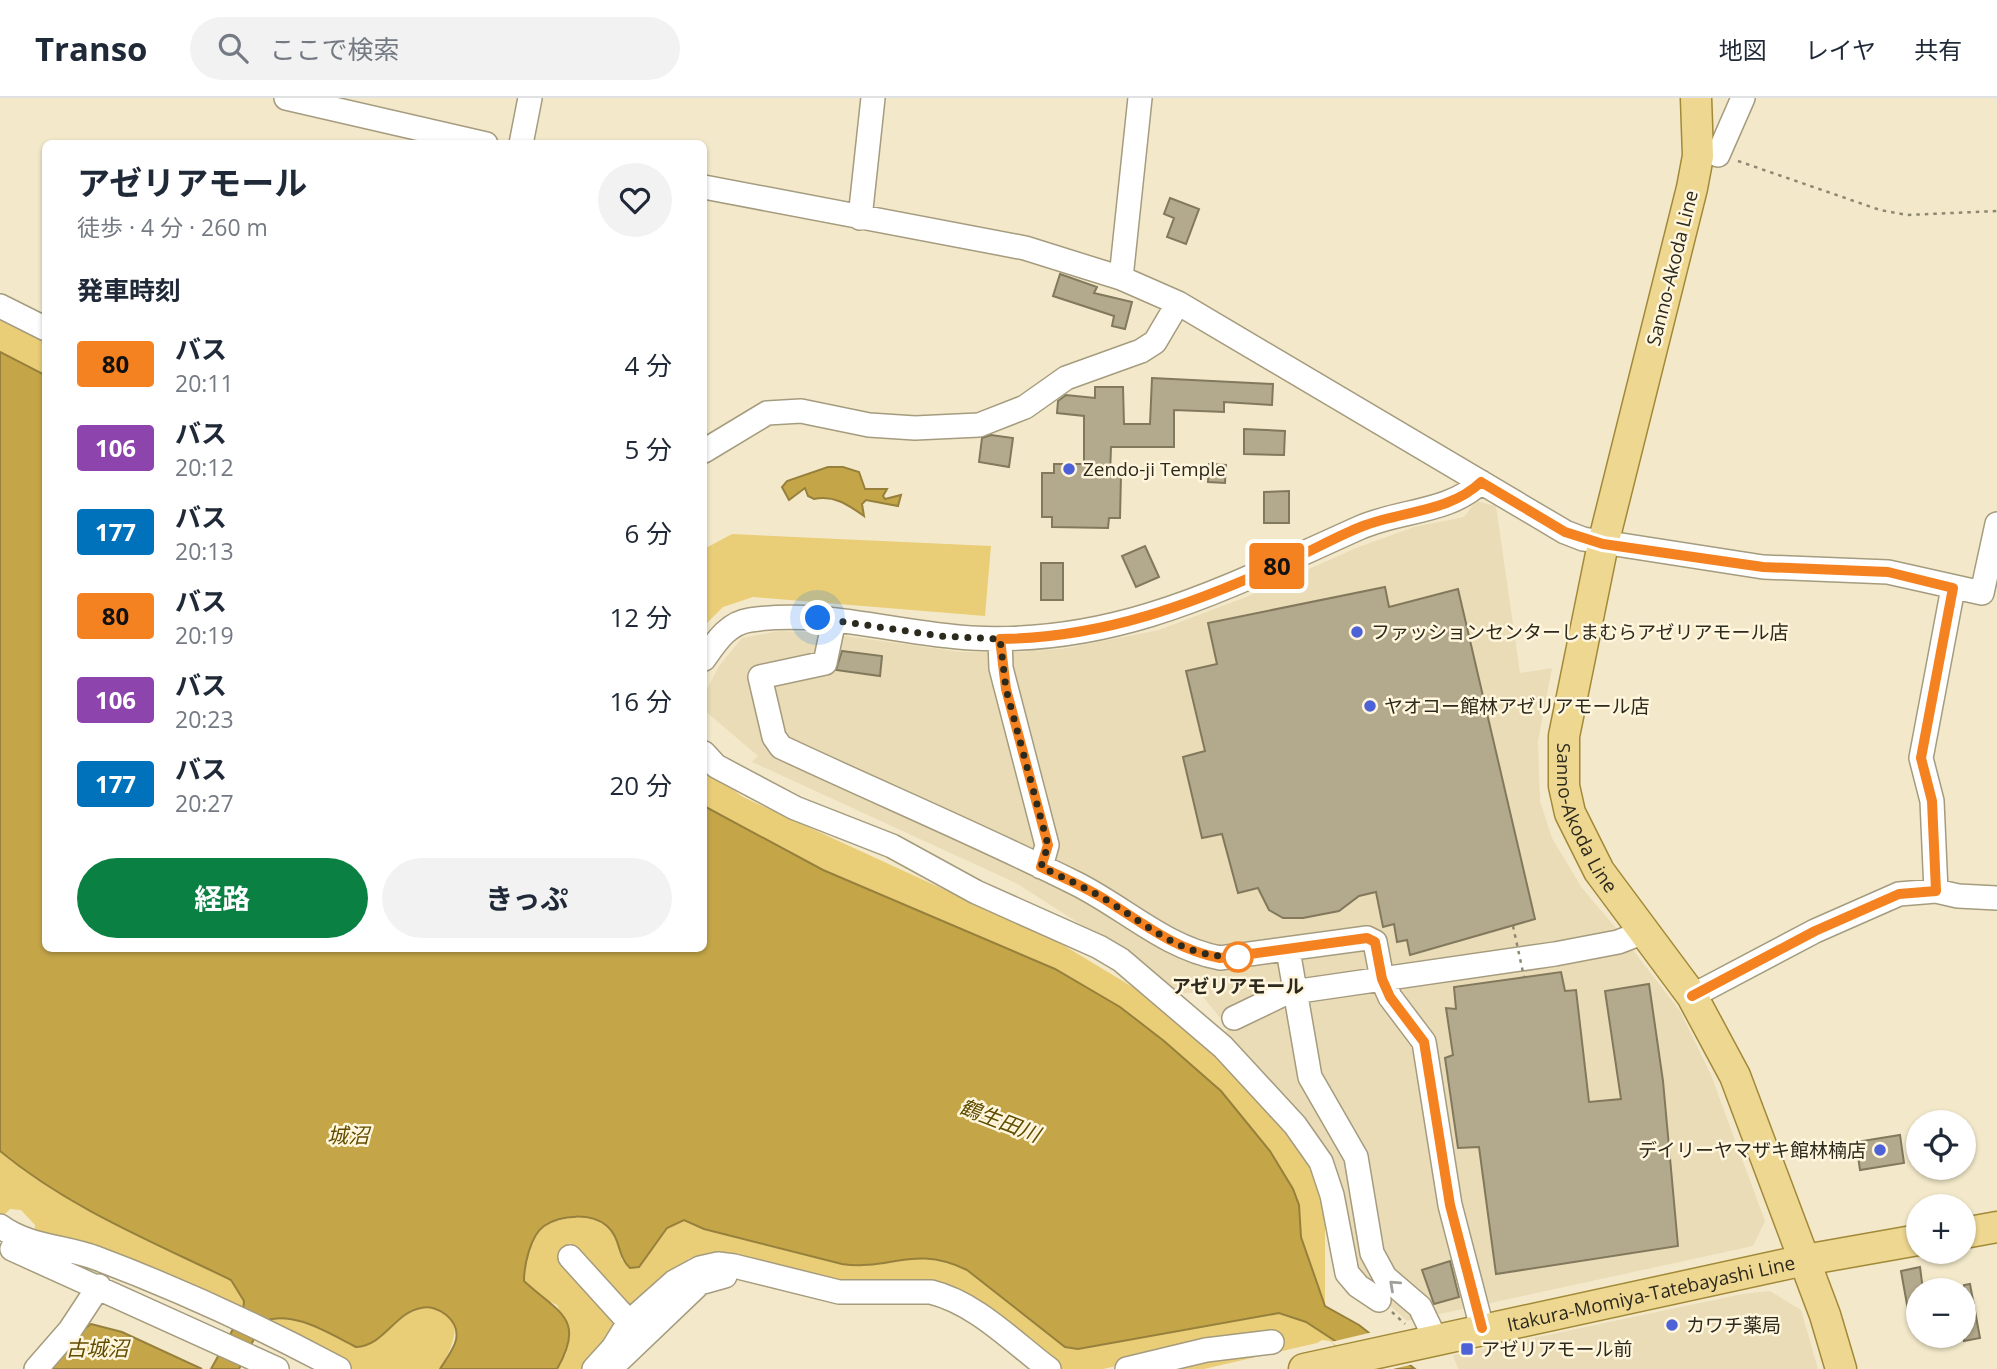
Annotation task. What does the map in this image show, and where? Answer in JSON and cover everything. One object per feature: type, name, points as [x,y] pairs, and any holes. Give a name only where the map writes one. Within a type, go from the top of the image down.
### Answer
[{"type":"main road","name":"Sanno-Akoda Line","points":[[1696,98],[1698,156],[1692,188],[1603,544],[1564,736],[1564,786],[1570,813],[1599,871],[1692,996],[1735,1076],[1805,1260],[1841,1369]]},
{"type":"main road","points":[[1976,1231],[1997,1227]]},
{"type":"main road","name":"Itakura-Momiya-Tatebayashi Line","points":[[1304,1369],[1339,1364],[1482,1328],[1805,1260],[1906,1242]]},
{"type":"street","points":[[286,98],[469,140]]},
{"type":"street","points":[[522,140],[530,98]]},
{"type":"street","points":[[860,218],[873,98]]},
{"type":"street","points":[[1121,278],[1140,98]]},
{"type":"street","points":[[1718,155],[1743,98]]},
{"type":"street","points":[[707,188],[1025,248],[1121,278],[1178,303],[1565,532],[1603,544],[1763,567],[1888,572],[1982,593],[1997,524]]},
{"type":"street","points":[[707,449],[767,413],[776,412],[801,411],[869,425],[935,429],[979,425],[1025,407],[1066,378],[1141,351],[1155,342],[1178,303]]},
{"type":"street","points":[[0,306],[42,327]]},
{"type":"street","points":[[707,655],[728,629],[747,620],[803,617],[940,636],[1000,639],[1070,635],[1159,614],[1274,568],[1362,526],[1467,495],[1481,482]]},
{"type":"street","points":[[1936,891],[1932,801],[1921,758],[1953,588]]},
{"type":"street","points":[[834,620],[825,663],[760,677],[774,737],[781,747],[1041,867],[1106,900],[1171,943],[1200,955],[1220,958],[1367,938],[1375,942],[1382,979],[1401,1015],[1424,1042],[1450,1205],[1482,1328]]},
{"type":"street","points":[[1000,639],[1006,689],[1048,845],[1041,867]]},
{"type":"street","points":[[707,756],[716,766],[795,808],[892,846],[976,892],[1099,947],[1121,960],[1223,1047],[1295,1125],[1321,1163],[1332,1195],[1347,1273],[1358,1286],[1378,1300]]},
{"type":"street","points":[[1692,996],[1815,931],[1899,894],[1936,891],[1958,897],[1997,898]]},
{"type":"street","points":[[1234,1018],[1276,996],[1296,991],[1580,950],[1644,932]]},
{"type":"street","points":[[1288,950],[1310,1077],[1356,1157],[1376,1264],[1385,1277],[1420,1307],[1422,1341]]},
{"type":"street","points":[[0,1226],[20,1238],[92,1257],[135,1273],[339,1369]]},
{"type":"street","points":[[0,1245],[99,1286],[277,1369]]},
{"type":"street","points":[[570,1257],[629,1322]]},
{"type":"street","points":[[594,1369],[613,1348],[629,1322],[687,1273],[726,1265],[839,1292],[942,1294],[967,1306],[1049,1369]]},
{"type":"street","points":[[610,1369],[700,1283],[728,1276],[834,1302],[937,1304],[1026,1369]]},
{"type":"street","points":[[36,1369],[70,1331],[99,1286]]},
{"type":"street","points":[[1127,1369],[1206,1350],[1272,1342]]},
{"type":"path","points":[[1718,155],[1880,210],[1907,215],[1997,211]]},
{"type":"path","points":[[1513,926],[1524,977]]},
{"type":"shaded area","points":[[0,318],[42,339],[42,373],[0,352]]},
{"type":"shaded area","name":"アゼリアモール","points":[[1476,501],[1496,506],[1520,673],[1552,668],[1538,741],[1540,801],[1552,838],[1582,888],[1680,1011],[1711,1075],[1765,1221],[1753,1246],[1407,1321],[1369,1287],[1358,1273],[1331,1160],[1320,1139],[1282,1094],[1221,1035],[1229,1029],[1200,993],[1180,993],[1132,957],[1016,883],[752,762],[758,756],[707,713],[707,689],[719,666],[742,638],[779,631],[824,633],[961,652],[1018,652],[1062,649],[1159,630],[1246,597],[1356,548],[1414,527],[1464,517]]},
{"type":"shaded area","points":[[732,534],[991,546],[985,616],[753,597],[723,607],[707,623],[707,547]]},
{"type":"shaded area","points":[[707,770],[743,797],[1058,942],[1146,995],[1183,1026],[1216,1056],[1270,1114],[1309,1163],[1317,1183],[1325,1224],[1325,1306],[1301,1237],[1299,1205],[1221,1091],[1164,1041],[1120,1007],[1055,969],[823,870],[707,809]]},
{"type":"shaded area","points":[[0,1151],[82,1207],[231,1280],[244,1301],[243,1311],[34,1236],[35,1225],[21,1210],[10,1209],[3,1222],[0,1220]]},
{"type":"shaded area","points":[[570,1217],[592,1219],[606,1226],[616,1240],[622,1261],[667,1228],[684,1220],[704,1229],[842,1264],[863,1264],[905,1257],[927,1257],[944,1261],[984,1281],[1078,1349],[1279,1313],[1299,1318],[1347,1347],[1357,1369],[1330,1341],[1322,1340],[1204,1369],[1172,1369],[1206,1346],[1103,1369],[1059,1369],[975,1307],[703,1262],[700,1255],[688,1259],[690,1266],[631,1316],[570,1243],[557,1254],[624,1325],[587,1369],[557,1369],[567,1352],[570,1335],[557,1305],[542,1298],[524,1281],[524,1275],[529,1252],[538,1232],[549,1224]]},
{"type":"shaded area","name":"カワチ薬局","points":[[1770,1291],[1801,1310],[1818,1369],[1458,1369],[1453,1355],[1742,1294]]},
{"type":"shaded area","points":[[422,1307],[437,1309],[453,1320],[454,1338],[440,1369],[349,1369],[263,1321],[287,1318],[299,1321],[355,1347],[374,1339]]},
{"type":"water","name":"城沼","points":[[0,352],[42,373],[42,952],[707,952],[707,808],[823,870],[1055,969],[1120,1007],[1164,1041],[1221,1091],[1270,1151],[1293,1189],[1299,1205],[1301,1237],[1325,1306],[1359,1325],[1415,1369],[1378,1369],[1306,1322],[1279,1313],[1078,1349],[1065,1347],[967,1270],[948,1263],[917,1259],[859,1265],[842,1264],[704,1229],[684,1220],[667,1228],[639,1267],[630,1268],[615,1236],[607,1226],[585,1217],[567,1217],[551,1222],[539,1231],[529,1252],[524,1281],[557,1309],[568,1327],[566,1352],[557,1369],[440,1369],[456,1340],[455,1326],[441,1311],[428,1307],[403,1316],[382,1336],[356,1347],[299,1321],[275,1318],[263,1321],[239,1369],[211,1369],[243,1311],[244,1301],[231,1280],[82,1207],[0,1151]]},
{"type":"water","points":[[828,467],[843,467],[859,472],[865,489],[887,489],[883,496],[885,499],[901,495],[898,506],[866,500],[862,504],[864,516],[834,499],[814,499],[808,496],[805,488],[789,500],[782,487],[787,481]]},
{"type":"water","name":"古城沼","points":[[91,1324],[122,1332],[202,1369],[44,1369],[68,1342]]},
{"type":"pier","points":[[1373,1332],[1414,1364],[1393,1369],[1372,1369],[1331,1342]]},
{"type":"building","points":[[1170,198],[1199,209],[1186,244],[1167,237],[1174,218],[1164,214]]},
{"type":"building","points":[[1060,274],[1097,287],[1094,293],[1132,302],[1125,329],[1112,326],[1114,316],[1053,296]]},
{"type":"building","points":[[1152,378],[1273,384],[1272,405],[1224,402],[1224,412],[1174,410],[1174,447],[1111,447],[1110,475],[1121,475],[1120,518],[1109,518],[1108,528],[1052,527],[1052,517],[1042,517],[1042,473],[1054,473],[1054,464],[1084,464],[1084,416],[1057,413],[1058,401],[1066,395],[1095,398],[1095,387],[1123,387],[1124,424],[1150,424]]},
{"type":"building","points":[[1244,429],[1285,431],[1284,455],[1244,454]]},
{"type":"building","points":[[991,435],[1013,438],[1009,467],[979,462],[982,438]]},
{"type":"building","points":[[1209,464],[1226,465],[1225,483],[1208,482]]},
{"type":"building","points":[[1289,491],[1289,523],[1264,523],[1264,492]]},
{"type":"building","points":[[1145,546],[1159,577],[1136,587],[1122,556]]},
{"type":"building","points":[[1041,563],[1063,563],[1063,600],[1041,600]]},
{"type":"building","points":[[1385,587],[1389,607],[1458,589],[1535,919],[1410,955],[1407,940],[1397,942],[1394,924],[1383,927],[1376,892],[1359,896],[1339,911],[1303,918],[1283,918],[1269,910],[1258,888],[1238,893],[1222,834],[1202,838],[1183,757],[1205,751],[1186,671],[1217,664],[1208,623]]},
{"type":"building","points":[[842,651],[882,656],[880,676],[836,670]]},
{"type":"building","points":[[1561,972],[1565,991],[1576,990],[1589,1102],[1621,1099],[1605,991],[1649,984],[1663,1081],[1678,1246],[1496,1274],[1479,1147],[1458,1148],[1445,1058],[1453,1055],[1446,1008],[1456,1009],[1454,987]]},
{"type":"building","points":[[1900,1135],[1904,1163],[1860,1170],[1856,1142]]},
{"type":"building","points":[[1450,1261],[1459,1297],[1434,1304],[1422,1270]]},
{"type":"building","points":[[1920,1267],[1921,1278],[1906,1278],[1906,1299],[1901,1271]]},
{"type":"building","points":[[1976,1316],[1980,1338],[1976,1339]]},
{"type":"bus line","name":"80","points":[[1482,1328],[1450,1205],[1424,1042],[1390,997],[1382,979],[1375,942],[1367,938],[1244,956],[1220,958],[1200,955],[1171,943],[1106,900],[1041,867],[1048,845],[1006,689],[1000,658],[1000,639],[1070,635],[1122,625],[1159,614],[1285,563],[1362,526],[1443,505],[1467,495],[1481,482],[1565,532],[1603,544],[1763,567],[1844,568],[1888,572],[1953,588],[1931,693],[1921,758],[1932,801],[1936,891],[1899,894],[1815,931],[1692,996]]},
{"type":"place","name":"Zendo-ji Temple","points":[[1069,469]]},
{"type":"place","name":"ファッションセンターしまむらアゼリアモール店","points":[[1357,632]]},
{"type":"place","name":"ヤオコー館林アゼリアモール店","points":[[1370,706]]},
{"type":"place","name":"アゼリアモール","points":[[1238,957]]},
{"type":"place","name":"デイリーヤマザキ館林楠店","points":[[1880,1150]]},
{"type":"place","name":"カワチ薬局","points":[[1672,1325]]},
{"type":"place","name":"アゼリアモール前","points":[[1467,1349]]},
{"type":"route","points":[[818,618],[940,636],[1000,639],[1000,658],[1006,689],[1048,845],[1041,867],[1106,900],[1171,943],[1200,955],[1220,958],[1244,956],[1238,957]]},
{"type":"water label","name":"鶴生田川","points":[[1000,1120]]}]
